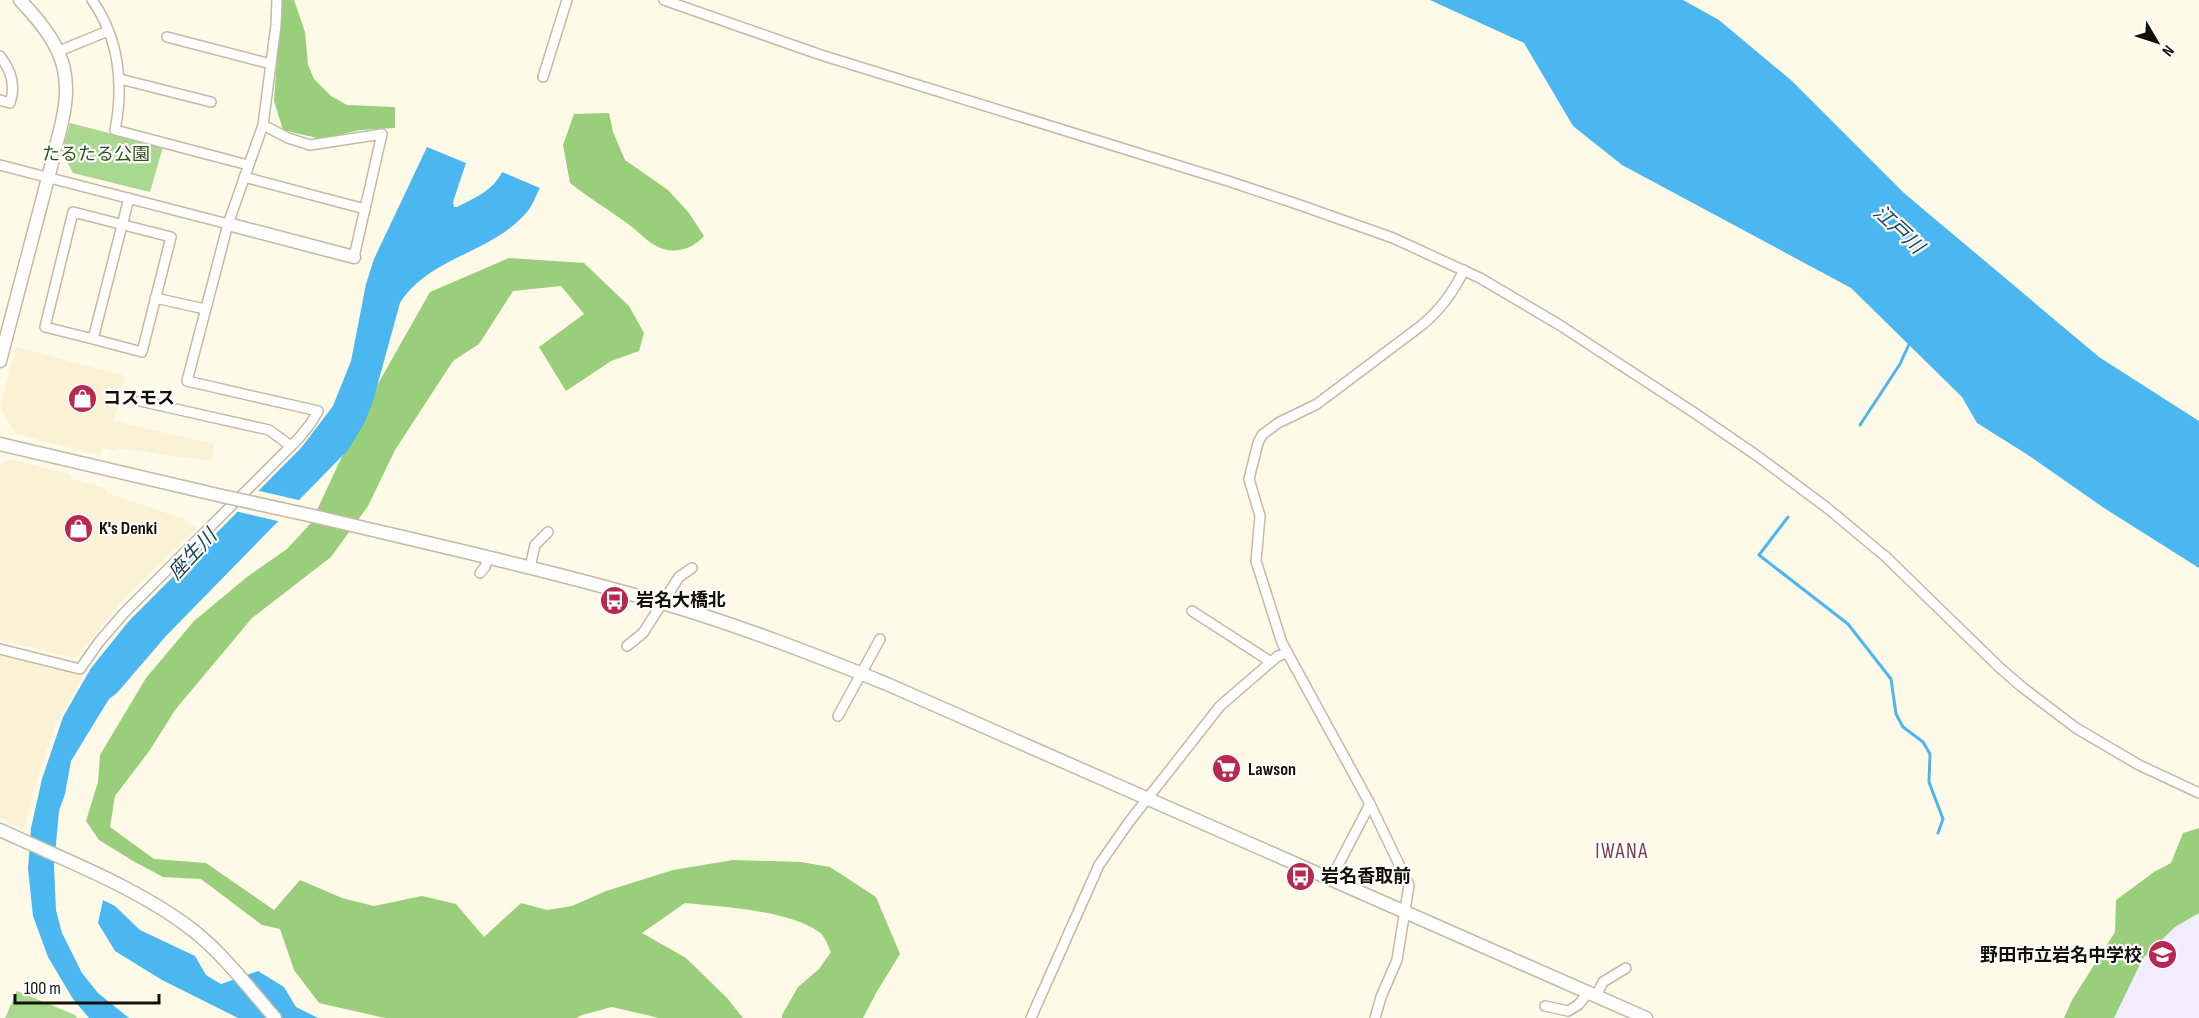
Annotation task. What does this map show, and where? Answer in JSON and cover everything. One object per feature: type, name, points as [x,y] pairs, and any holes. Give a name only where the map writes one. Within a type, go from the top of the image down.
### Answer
[{"type":"street","points":[[0,361],[65,110],[67,87],[59,51],[43,24],[20,0]]},
{"type":"street","points":[[92,0],[113,45],[120,79],[115,130],[248,165]]},
{"type":"street","points":[[0,649],[80,669],[124,613],[291,446],[318,411],[187,381],[228,224],[263,125],[277,0]]},
{"type":"street","points":[[543,77],[567,0]]},
{"type":"street","points":[[664,0],[821,55],[1228,181],[1393,238],[1464,270],[1558,324],[1756,455],[1858,532],[1999,667],[2042,703],[2104,745],[2139,765],[2199,793]]},
{"type":"street","points":[[59,51],[108,31]]},
{"type":"street","points":[[167,37],[271,64]]},
{"type":"street","points":[[0,56],[9,70],[13,88],[10,103],[0,100]]},
{"type":"street","points":[[120,79],[211,102]]},
{"type":"street","points":[[0,165],[354,257],[382,134],[310,145],[288,138],[263,125]]},
{"type":"street","points":[[244,177],[365,209]]},
{"type":"street","points":[[93,339],[129,198]]},
{"type":"street","points":[[73,212],[123,224],[171,237],[141,352],[45,327],[73,212]]},
{"type":"street","points":[[1375,1018],[1381,997],[1397,960],[1409,885],[1370,804],[1282,643],[1256,561],[1260,516],[1249,479],[1262,435],[1317,404],[1432,317],[1452,293],[1464,270]]},
{"type":"street","points":[[156,298],[205,309]]},
{"type":"street","points":[[140,401],[269,430],[291,446]]},
{"type":"street","points":[[0,444],[530,567],[662,603],[760,636],[861,674],[1646,1018]]},
{"type":"street","points":[[530,567],[535,545],[548,532]]},
{"type":"street","points":[[480,573],[488,558]]},
{"type":"street","points":[[627,646],[643,633],[679,577],[692,568]]},
{"type":"street","points":[[1192,611],[1271,662]]},
{"type":"street","points":[[838,716],[880,639]]},
{"type":"street","points":[[1031,1018],[1099,865],[1220,706],[1278,656],[1288,652]]},
{"type":"street","points":[[1331,879],[1370,804]]},
{"type":"street","points":[[0,830],[145,898],[179,919],[216,950],[275,1018]]},
{"type":"street","points":[[1545,1006],[1568,1011],[1593,994],[1603,982],[1626,968]]},
{"type":"shaded area","points":[[16,347],[125,376],[114,421],[214,444],[212,461],[117,448],[113,450],[101,448],[101,456],[16,434],[0,407]]},
{"type":"shaded area","points":[[10,459],[69,474],[72,479],[104,488],[107,493],[186,519],[187,523],[197,528],[116,608],[77,657],[73,658],[0,640],[0,465]]},
{"type":"shaded area","points":[[0,654],[83,676],[55,725],[34,789],[24,830],[0,818]]},
{"type":"shaded area","name":"野田市立岩名中学校","points":[[2199,882],[2199,1018],[2112,1018],[2123,979]]},
{"type":"green space","points":[[281,0],[294,0],[305,32],[308,65],[314,79],[331,96],[347,105],[395,107],[395,128],[360,130],[321,139],[283,130],[274,101]]},
{"type":"green space","points":[[609,113],[613,132],[625,160],[668,190],[689,213],[704,236],[700,241],[677,250],[658,247],[570,183],[563,145],[574,114]]},
{"type":"green space","name":"たるたる公園","points":[[70,123],[163,147],[150,192],[73,173],[62,153]]},
{"type":"green space","points":[[509,258],[584,263],[629,306],[644,333],[639,351],[611,361],[566,391],[539,347],[584,314],[561,286],[513,291],[479,344],[453,361],[395,450],[368,506],[331,557],[252,618],[175,710],[150,750],[115,796],[110,827],[154,859],[206,863],[274,910],[300,880],[342,898],[374,906],[422,896],[456,904],[484,937],[521,903],[547,910],[572,906],[606,891],[673,870],[733,860],[801,862],[830,867],[876,897],[900,954],[863,1018],[782,1018],[798,987],[819,969],[831,952],[819,932],[773,914],[685,903],[642,933],[686,958],[727,998],[743,1018],[659,1018],[612,1007],[576,1018],[385,1018],[319,1003],[294,970],[280,929],[262,925],[201,879],[163,877],[133,861],[99,840],[86,821],[98,782],[100,755],[146,678],[194,621],[247,577],[287,549],[311,523],[366,405],[430,292]]},
{"type":"green space","points":[[2199,828],[2199,913],[2175,927],[2143,958],[2114,1018],[2064,1018],[2072,1000],[2115,932],[2116,900],[2154,872],[2171,863],[2183,833]]},
{"type":"green space","points":[[17,991],[75,1015],[77,1018],[5,1018]]},
{"type":"water","name":"江戸川","points":[[1430,0],[1683,0],[1719,20],[1792,81],[1904,193],[2099,357],[2199,421],[2199,568],[1977,423],[1962,397],[1851,288],[1622,165],[1573,126],[1524,43]]},
{"type":"water","points":[[427,147],[466,163],[453,202],[454,207],[488,189],[502,172],[540,188],[529,209],[513,226],[427,275],[412,288],[400,303],[373,401],[365,422],[348,450],[166,636],[117,693],[109,699],[71,761],[65,794],[59,811],[54,866],[56,910],[62,933],[82,973],[98,993],[129,1018],[89,1018],[73,999],[48,957],[33,916],[28,869],[31,828],[42,779],[63,717],[91,668],[129,621],[301,448],[333,406],[351,361],[366,284],[374,259]]},
{"type":"water","points":[[103,900],[115,906],[140,930],[195,956],[206,975],[221,984],[258,971],[284,987],[296,1007],[318,1018],[238,1018],[162,980],[115,951],[98,923]]},
{"type":"pier","points":[[255,490],[303,501],[282,522],[235,511]]},
{"type":"waterway","points":[[1860,425],[1900,364],[1910,342]]},
{"type":"waterway","points":[[1788,517],[1759,555],[1848,624],[1891,679],[1896,714],[1903,727],[1923,742],[1930,754],[1929,782],[1943,819],[1938,833]]},
{"type":"place","name":"コスモス","points":[[82,398]]},
{"type":"place","name":"K's Denki","points":[[78,528]]},
{"type":"place","name":"岩名大橋北","points":[[615,600]]},
{"type":"place","name":"Lawson","points":[[1227,769]]},
{"type":"place","name":"岩名香取前","points":[[1300,876]]},
{"type":"place","name":"野田市立岩名中学校","points":[[2163,955]]},
{"type":"district","name":"IWANA","points":[[1622,851]]},
{"type":"water label","name":"座生川","points":[[192,554]]}]
